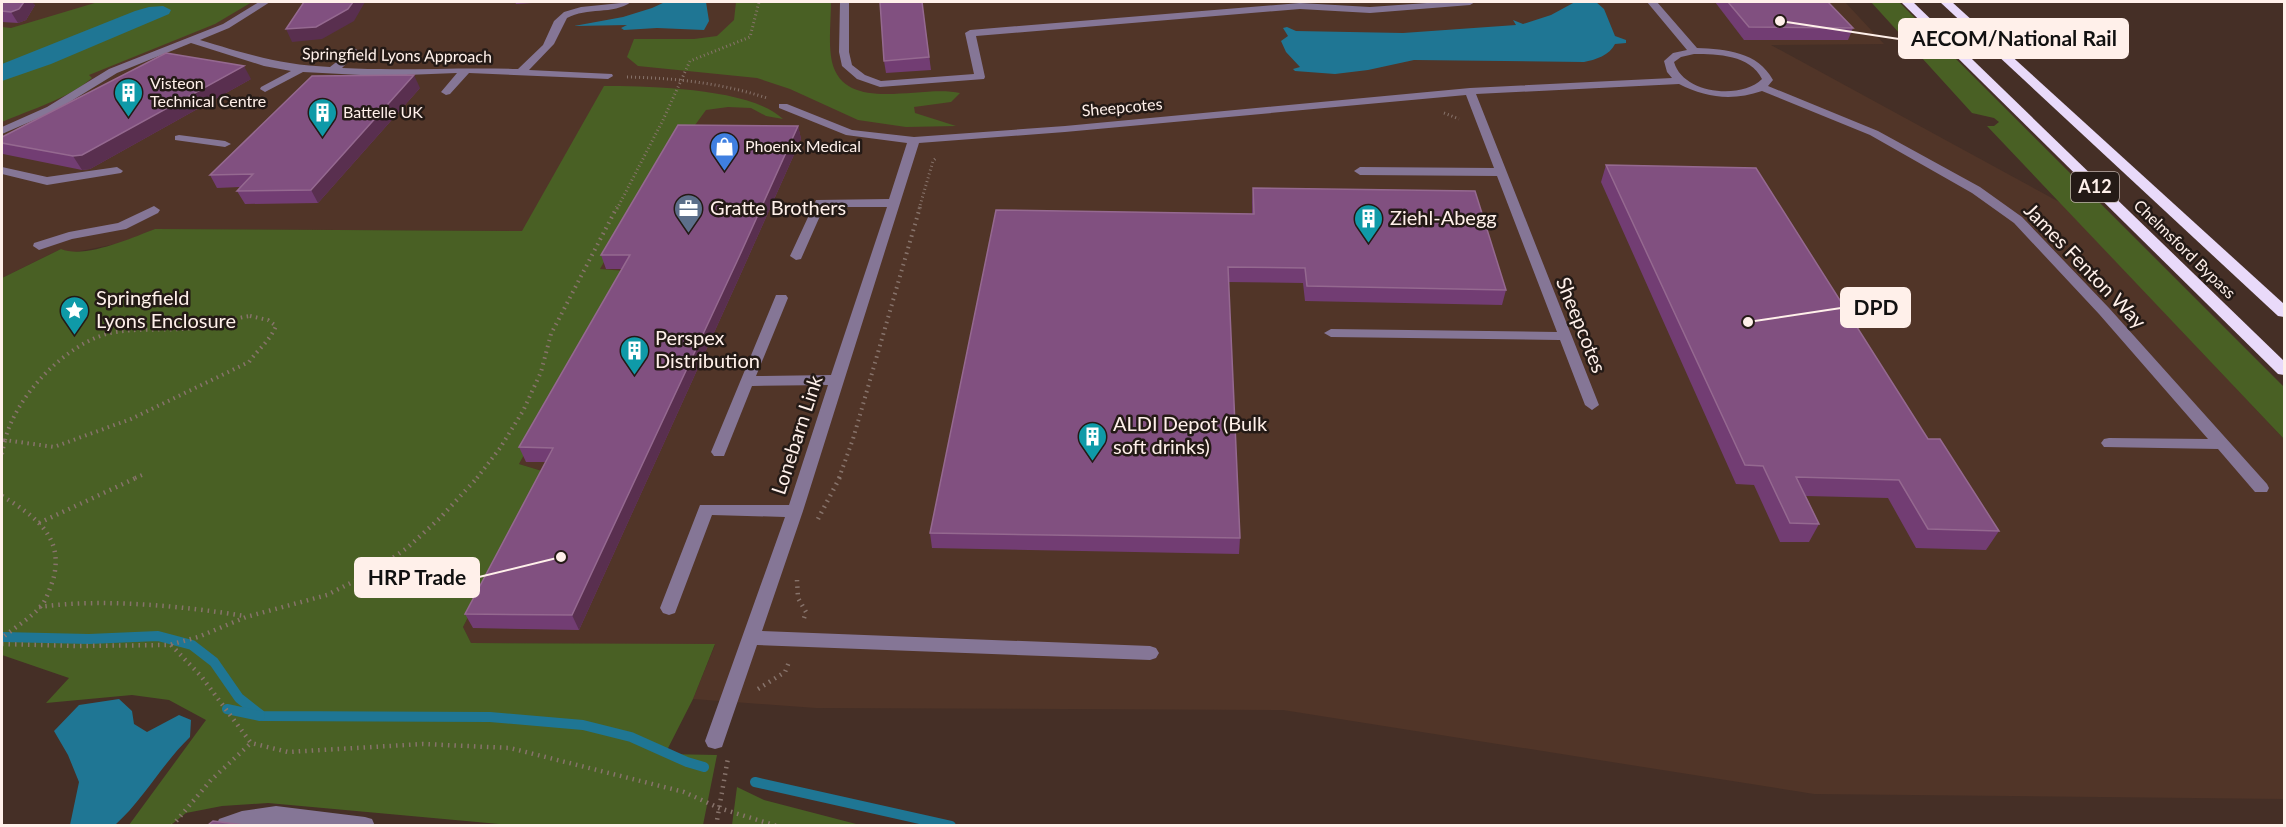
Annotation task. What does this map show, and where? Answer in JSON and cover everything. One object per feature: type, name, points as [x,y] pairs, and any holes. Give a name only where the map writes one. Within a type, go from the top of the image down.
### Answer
[{"type":"highway","name":"Chelmsford Bypass","points":[[1907,2],[2284,370]]},
{"type":"highway","name":"Chelmsford Bypass","points":[[1946,2],[2284,312]]},
{"type":"street","points":[[2,131],[51,109],[113,71],[226,26],[265,2]]},
{"type":"street","points":[[520,72],[553,38],[560,19],[566,14],[606,8],[626,2]]},
{"type":"street","points":[[844,2],[844,52],[847,66],[861,77],[880,84],[980,77],[970,33],[1300,6],[1370,10],[1470,2]]},
{"type":"street","points":[[1652,2],[1694,51]]},
{"type":"street","name":"Springfield Lyons Approach","points":[[190,40],[268,64],[331,72],[466,70],[608,76]]},
{"type":"street","points":[[331,72],[354,51]]},
{"type":"street","points":[[1681,81],[1668,68],[1669,61],[1677,55],[1694,51],[1732,55],[1750,62],[1766,75],[1768,80],[1764,88]]},
{"type":"street","points":[[265,89],[301,69]]},
{"type":"street","points":[[446,92],[466,70]]},
{"type":"street","name":"Sheepcotes","points":[[783,106],[850,133],[914,140],[1065,129],[1470,91],[1681,81],[1703,91],[1719,94],[1739,95],[1764,88]]},
{"type":"street","name":"James Fenton Way","points":[[1764,88],[1830,113],[1874,133],[1976,190],[2018,220],[2104,311],[2261,488]]},
{"type":"street","name":"Sheepcotes","points":[[1470,91],[1592,405]]},
{"type":"street","points":[[179,138],[225,144]]},
{"type":"street","name":"Lonebarn Link","points":[[716,741],[795,512],[914,140]]},
{"type":"street","points":[[2,171],[47,181],[117,171]]},
{"type":"street","points":[[1360,171],[1500,172]]},
{"type":"street","points":[[796,256],[820,203],[894,203]]},
{"type":"street","points":[[39,246],[69,236],[122,226],[154,210]]},
{"type":"street","points":[[719,453],[781,298]]},
{"type":"street","points":[[1331,333],[1564,336]]},
{"type":"street","points":[[747,381],[836,380]]},
{"type":"street","points":[[2109,443],[2220,444]]},
{"type":"street","points":[[669,608],[706,509],[795,512]]},
{"type":"street","points":[[751,638],[1150,652]]},
{"type":"street","points":[[226,825],[240,819],[291,816],[365,825]]},
{"type":"path","points":[[2,644],[68,647],[171,645],[247,617],[336,592],[383,566],[436,522],[498,454],[523,414],[548,350],[551,334],[663,120],[690,61],[750,37],[759,2]]},
{"type":"path","points":[[816,523],[840,477],[850,448],[933,160],[941,153]]},
{"type":"path","points":[[2,454],[5,440],[18,407],[56,364],[85,344],[108,333],[200,327],[255,315],[270,320],[276,326],[270,340],[260,347],[249,362],[131,419],[54,447],[5,440]]},
{"type":"path","points":[[39,523],[142,475]]},
{"type":"path","points":[[2,496],[26,511],[39,523],[46,530],[57,551],[55,574],[39,607],[2,638]]},
{"type":"path","points":[[800,571],[797,581],[798,598],[806,612]]},
{"type":"path","points":[[39,607],[64,603],[96,603],[208,609],[247,617]]},
{"type":"path","points":[[171,645],[201,676],[251,743],[288,752],[423,744],[510,748],[684,792],[719,808],[777,825]]},
{"type":"path","points":[[172,825],[211,780],[251,743]]},
{"type":"shaded area","points":[[2,2],[1845,2],[1884,44],[1771,45],[2061,203],[2284,439],[2284,799],[1814,794],[1283,710],[816,708],[693,699],[715,645],[471,643],[463,627],[542,471],[519,464],[625,272],[599,269],[522,231],[155,229],[121,243],[70,253],[61,249],[2,278]]},
{"type":"green space","points":[[98,2],[252,2],[215,24],[89,75],[92,78],[72,92],[2,122],[2,27],[11,28]]},
{"type":"green space","points":[[736,2],[831,2],[831,55],[840,78],[852,88],[868,93],[944,91],[960,93],[951,102],[914,107],[915,113],[956,126],[906,127],[858,120],[790,89],[757,78],[638,66],[627,57],[634,39],[694,39],[717,36],[734,20]]},
{"type":"green space","points":[[1871,2],[1899,2],[2284,387],[2284,439],[1987,126],[1994,126],[1999,122],[1994,118],[1972,113]]},
{"type":"green space","points":[[604,86],[672,88],[724,95],[768,109],[783,119],[766,116],[751,108],[728,107],[706,110],[690,132],[677,134],[600,269],[626,271],[519,464],[542,471],[463,627],[471,643],[715,644],[693,699],[665,754],[717,755],[703,825],[522,826],[268,803],[222,806],[186,813],[171,825],[129,825],[206,720],[169,700],[132,695],[46,703],[69,678],[2,655],[2,278],[61,249],[82,251],[95,249],[155,229],[522,231]]},
{"type":"green space","points":[[737,787],[764,800],[860,825],[732,825]]},
{"type":"water","points":[[665,2],[706,2],[709,21],[704,30],[657,28],[624,30],[621,28],[627,25],[574,26],[623,17]]},
{"type":"water","points":[[1575,2],[1596,2],[1604,9],[1615,36],[1626,40],[1626,43],[1615,44],[1606,54],[1584,62],[1414,60],[1368,70],[1335,74],[1295,71],[1293,69],[1300,67],[1286,52],[1281,41],[1288,36],[1283,28],[1287,27],[1296,31],[1403,33],[1516,25],[1513,20],[1523,24],[1551,15]]},
{"type":"water","points":[[163,6],[171,10],[169,14],[51,64],[2,81],[2,64],[135,11]]},
{"type":"water","points":[[119,699],[132,711],[134,724],[147,732],[179,715],[191,720],[190,737],[115,825],[70,825],[79,782],[68,755],[54,731],[79,705]]},
{"type":"building","points":[[2,2],[24,2],[19,9],[11,12],[2,11]]},
{"type":"building","points":[[304,2],[353,2],[348,9],[316,27],[286,29]]},
{"type":"building","points":[[880,2],[922,2],[929,57],[884,61]]},
{"type":"building","points":[[1728,2],[1828,2],[1853,28],[1749,27]]},
{"type":"building","name":"Visteon Technical Centre","points":[[166,53],[244,66],[82,155],[73,156],[2,143],[2,137]]},
{"type":"building","name":"Battelle UK","points":[[414,75],[311,190],[237,191],[253,174],[210,175],[312,76]]},
{"type":"building","points":[[678,125],[798,126],[572,615],[465,614],[553,448],[519,447],[630,255],[601,255]]},
{"type":"building","points":[[1606,165],[1756,168],[1928,439],[1940,439],[1999,531],[1928,529],[1899,480],[1796,477],[1819,524],[1790,523],[1763,466],[1745,465]]},
{"type":"building","points":[[1253,188],[1475,191],[1506,290],[1307,286],[1305,268],[1228,267],[1240,538],[930,533],[996,210],[1254,214]]},
{"type":"building","points":[[213,821],[244,825],[208,825]]},
{"type":"waterway","points":[[2,637],[89,639],[158,636],[192,645],[214,662],[239,698],[262,716],[490,717],[583,725],[631,737],[687,762],[704,767]]},
{"type":"waterway","points":[[227,709],[260,716]]},
{"type":"waterway","points":[[755,782],[951,826]]},
{"type":"place","name":"AECOM/National Rail","points":[[1780,21]]},
{"type":"place","name":"Visteon Technical Centre","points":[[129,118]]},
{"type":"place","name":"Battelle UK","points":[[322,138]]},
{"type":"place","name":"Phoenix Medical","points":[[724,172]]},
{"type":"place","name":"Gratte Brothers","points":[[689,234]]},
{"type":"place","name":"Ziehl-Abegg","points":[[1369,244]]},
{"type":"place","name":"DPD","points":[[1748,322]]},
{"type":"place","name":"Springfield Lyons Enclosure","points":[[75,336]]},
{"type":"place","name":"Perspex Distribution","points":[[634,376]]},
{"type":"place","name":"ALDI Depot (Bulk soft drinks)","points":[[1092,462]]},
{"type":"place","name":"HRP Trade","points":[[561,557]]}]
